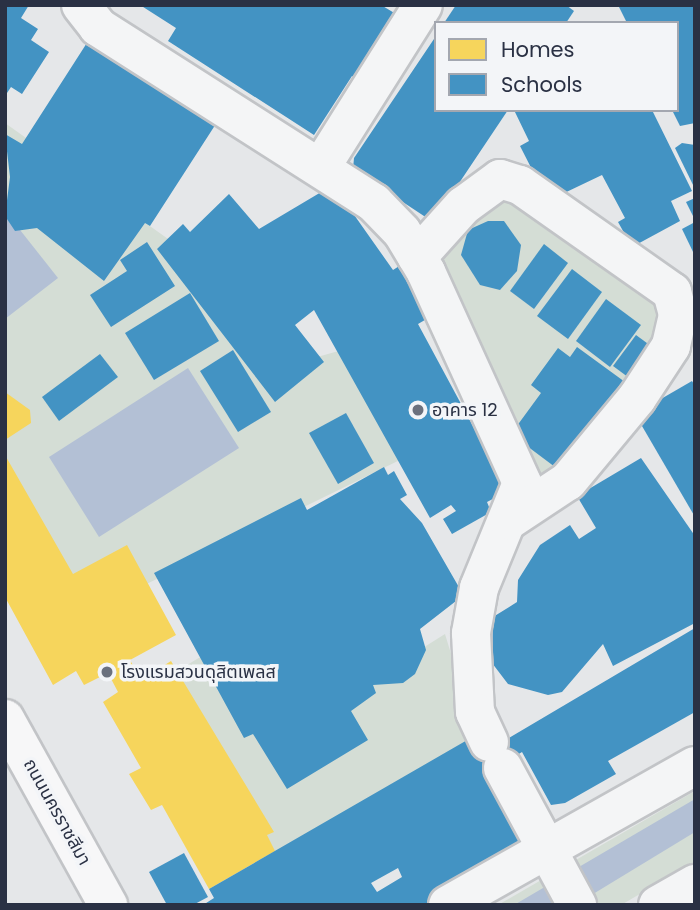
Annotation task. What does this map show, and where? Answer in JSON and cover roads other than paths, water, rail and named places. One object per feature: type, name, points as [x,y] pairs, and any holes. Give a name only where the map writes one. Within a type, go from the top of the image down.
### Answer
[{"type":"main road","name":"ถนนนครราชสีมา","points":[[5,719],[108,905]]},
{"type":"lane","points":[[80,5],[98,27],[374,203],[417,257],[522,483],[479,588],[471,633],[475,712],[561,876]]},
{"type":"lane","points":[[321,167],[423,5]]},
{"type":"lane","points":[[417,257],[463,206],[500,179],[520,185],[672,292],[678,315],[671,346],[637,398],[568,481],[509,520]]},
{"type":"lane","points":[[448,905],[561,876],[695,766]]},
{"type":"lane","points":[[658,905],[695,884]]},
{"type":"water","points":[[9,216],[58,278],[5,319],[5,219]]},
{"type":"water","points":[[188,368],[239,448],[99,537],[49,457]]},
{"type":"water","points":[[695,799],[695,832],[575,905],[514,905]]},
{"type":"place","name":"อาคาร 12","points":[[418,410]]},
{"type":"place","name":"โรงแรมสวนดุสิตเพลส","points":[[107,672]]}]
